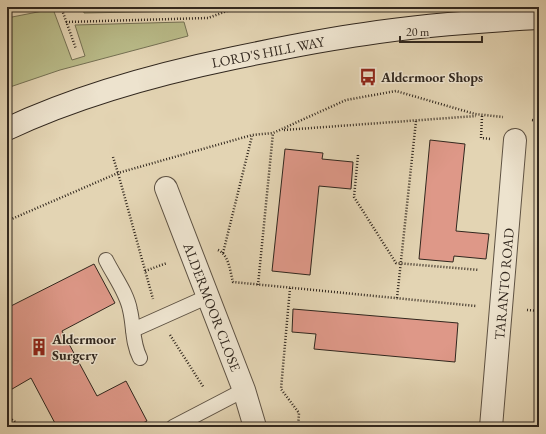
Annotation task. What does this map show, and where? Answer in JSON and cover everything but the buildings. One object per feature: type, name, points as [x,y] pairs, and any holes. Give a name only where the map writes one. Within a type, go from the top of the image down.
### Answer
[{"type":"street","name":"LORD'S HILL WAY","points":[[7,129],[113,88],[193,66],[280,48],[365,34],[501,20],[539,18]]},
{"type":"street","name":"TARANTO ROAD","points":[[491,427],[515,140]]},
{"type":"street","name":"ALDERMOOR CLOSE","points":[[166,188],[244,390],[255,427]]},
{"type":"lane","points":[[106,260],[127,300],[130,309],[136,349],[140,358]]},
{"type":"lane","points":[[133,330],[208,296]]},
{"type":"lane","points":[[173,427],[244,390]]},
{"type":"path","points":[[61,7],[76,49]]},
{"type":"path","points":[[66,22],[208,18],[238,7]]},
{"type":"path","points":[[7,221],[118,173],[252,135],[273,133],[346,100],[396,91],[475,114],[506,118]]},
{"type":"path","points":[[281,130],[485,115]]},
{"type":"path","points":[[526,120],[539,121]]},
{"type":"path","points":[[397,298],[416,121]]},
{"type":"path","points":[[258,285],[273,133]]},
{"type":"path","points":[[223,253],[252,135]]},
{"type":"path","points":[[358,155],[354,197],[396,263],[505,272]]},
{"type":"path","points":[[145,271],[204,249],[217,249],[223,253],[227,259],[233,282],[502,308]]},
{"type":"path","points":[[290,288],[281,389],[299,413],[298,427]]},
{"type":"path","points":[[7,416],[22,427]]},
{"type":"green space","points":[[83,7],[202,7],[186,11],[84,13]]},
{"type":"green space","points":[[53,9],[72,60],[85,56],[75,25],[184,22],[188,36],[60,70],[7,88],[7,18]]},
{"type":"place","name":"Aldermoor Shops","points":[[368,77]]},
{"type":"place","name":"Aldermoor Surgery","points":[[39,347]]}]
